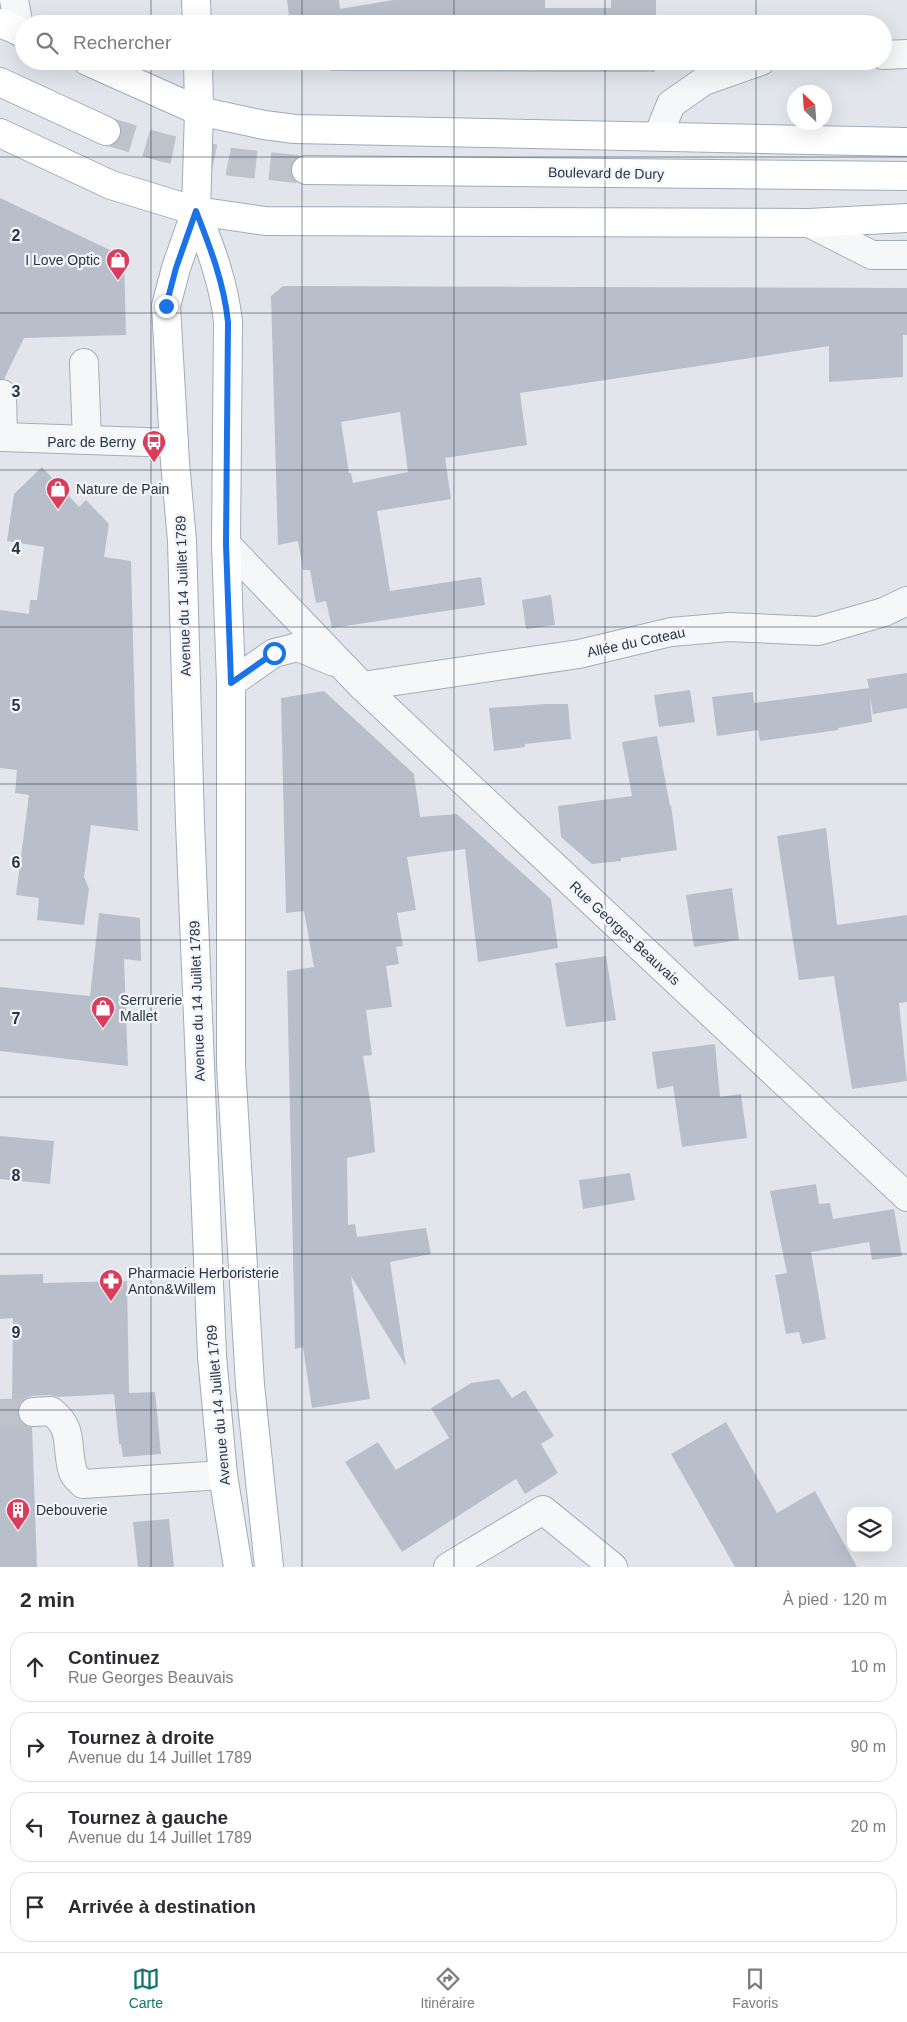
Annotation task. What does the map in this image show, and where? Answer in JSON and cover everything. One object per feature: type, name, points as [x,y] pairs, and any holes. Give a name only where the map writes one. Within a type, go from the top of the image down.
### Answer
[{"type":"main road","points":[[196,0],[197,15]]},
{"type":"main road","points":[[107,70],[199,111],[264,125],[295,129],[907,142]]},
{"type":"main road","points":[[198,70],[196,211],[217,267],[226,299],[228,322],[226,544],[231,683],[231,1065],[250,1384],[269,1567]]},
{"type":"main road","points":[[0,82],[106,131]]},
{"type":"main road","points":[[0,133],[110,186],[196,211],[265,221],[809,223],[907,218]]},
{"type":"main road","name":"Boulevard de Dury","points":[[306,170],[907,176]]},
{"type":"main road","name":"Avenue du 14 Juillet 1789","points":[[196,211],[176,268],[166,306],[182,541],[190,814],[212,1356],[223,1475],[238,1567]]},
{"type":"street","points":[[11,27],[14,0]]},
{"type":"street","points":[[892,55],[907,54]]},
{"type":"street","points":[[658,136],[670,104],[704,81],[735,70]]},
{"type":"street","points":[[809,223],[872,255],[907,255]]},
{"type":"street","points":[[84,363],[87,440]]},
{"type":"street","points":[[2,394],[1,439],[174,443]]},
{"type":"street","name":"Rue Georges Beauvais","points":[[226,544],[354,676],[907,1197]]},
{"type":"street","name":"Allée du Coteau","points":[[354,676],[578,654],[671,632],[729,627],[818,631],[884,612],[907,601]]},
{"type":"street","name":"Rue Georges Beauvais","points":[[231,683],[274,653],[298,647],[354,676]]},
{"type":"street","points":[[33,1412],[51,1411],[58,1416],[68,1433],[73,1474],[82,1484],[223,1475]]},
{"type":"street","points":[[448,1567],[543,1510],[613,1567]]},
{"type":"building","points":[[287,0],[339,0],[340,9],[393,0],[545,0],[545,8],[611,8],[611,0],[656,0],[656,15],[289,15]]},
{"type":"building","points":[[655,70],[655,72],[331,71]]},
{"type":"building","points":[[0,198],[110,250],[124,260],[126,335],[24,338],[4,379],[0,379]]},
{"type":"building","points":[[283,286],[907,288],[907,335],[903,335],[903,377],[829,382],[829,346],[520,393],[527,445],[445,458],[451,499],[377,511],[390,591],[481,577],[485,605],[332,628],[326,601],[316,603],[310,570],[303,570],[298,541],[278,545],[271,296]],"holes":[[[400,412],[408,472],[353,483],[351,473],[349,473],[341,422]]]},
{"type":"building","points":[[42,467],[79,507],[86,500],[109,524],[104,557],[131,561],[138,831],[91,825],[84,877],[89,889],[84,925],[37,920],[39,898],[16,895],[29,795],[15,793],[17,770],[0,768],[0,610],[29,614],[30,600],[37,600],[44,547],[7,541],[14,494]]},
{"type":"building","points":[[551,595],[555,625],[526,629],[522,600]]},
{"type":"building","points":[[907,673],[907,708],[873,714],[870,695],[872,722],[838,728],[838,730],[760,741],[758,730],[717,736],[712,697],[753,692],[754,703],[869,688],[867,679]]},
{"type":"building","points":[[690,690],[695,722],[659,727],[654,695]]},
{"type":"building","points":[[324,691],[414,774],[420,817],[457,814],[551,899],[558,948],[478,962],[465,849],[407,857],[416,910],[397,913],[403,946],[396,947],[399,964],[386,966],[392,1007],[366,1010],[372,1055],[363,1056],[371,1107],[375,1152],[347,1158],[348,1225],[355,1224],[357,1237],[426,1228],[431,1254],[390,1262],[406,1366],[351,1276],[370,1399],[312,1408],[303,1347],[295,1349],[287,971],[314,967],[304,911],[286,913],[281,698]]},
{"type":"building","points":[[568,704],[571,739],[525,744],[525,747],[494,751],[489,708]]},
{"type":"building","points":[[657,736],[671,805],[677,850],[621,858],[621,861],[592,864],[561,837],[558,806],[632,796],[622,742]]},
{"type":"building","points":[[826,828],[837,925],[907,915],[907,1002],[899,1003],[907,1081],[852,1089],[834,976],[799,980],[777,836]]},
{"type":"building","points":[[732,888],[739,940],[694,947],[686,895]]},
{"type":"building","points":[[99,913],[140,918],[141,961],[124,959],[128,1066],[0,1051],[0,987],[90,996]]},
{"type":"building","points":[[606,956],[616,1020],[566,1027],[555,963]]},
{"type":"building","points":[[715,1044],[720,1097],[741,1094],[747,1138],[682,1147],[673,1086],[657,1089],[652,1052]]},
{"type":"building","points":[[0,1136],[54,1141],[50,1184],[0,1179]]},
{"type":"building","points":[[630,1173],[635,1200],[583,1209],[579,1180]]},
{"type":"building","points":[[816,1184],[819,1204],[830,1203],[833,1219],[894,1209],[902,1256],[872,1260],[869,1242],[811,1252],[826,1339],[802,1344],[799,1332],[786,1334],[775,1275],[787,1273],[770,1191]]},
{"type":"building","points":[[43,1274],[43,1283],[127,1281],[129,1393],[155,1392],[161,1454],[123,1457],[121,1444],[119,1444],[114,1394],[58,1397],[50,1395],[32,1396],[24,1399],[19,1405],[17,1413],[20,1421],[26,1426],[32,1427],[37,1567],[0,1567],[0,1399],[12,1399],[13,1318],[0,1319],[0,1275]]},
{"type":"building","points":[[499,1379],[512,1398],[525,1390],[554,1436],[541,1444],[558,1473],[525,1494],[516,1479],[402,1552],[345,1462],[378,1442],[396,1470],[449,1438],[431,1408],[471,1383]]},
{"type":"building","points":[[726,1422],[777,1513],[815,1491],[857,1567],[735,1567],[671,1454]]},
{"type":"building","points":[[169,1519],[174,1567],[138,1567],[133,1522]]},
{"type":"tunnel","points":[[106,131],[164,148],[232,162],[306,170]]},
{"type":"tunnel","points":[[0,1413],[33,1412]]},
{"type":"place","name":"I Love Optic","points":[[118,281]]},
{"type":"place","name":"Parc de Berny","points":[[154,463]]},
{"type":"place","name":"Nature de Pain","points":[[58,510]]},
{"type":"place","name":"Serrurerie Mallet","points":[[103,1029]]},
{"type":"place","name":"Pharmacie Herboristerie Anton&Willem","points":[[111,1302]]},
{"type":"place","name":"Debouverie","points":[[18,1531]]},
{"type":"route","points":[[166,306],[176,268],[196,211],[217,267],[226,299],[228,322],[226,544],[231,683],[274,653]]}]
